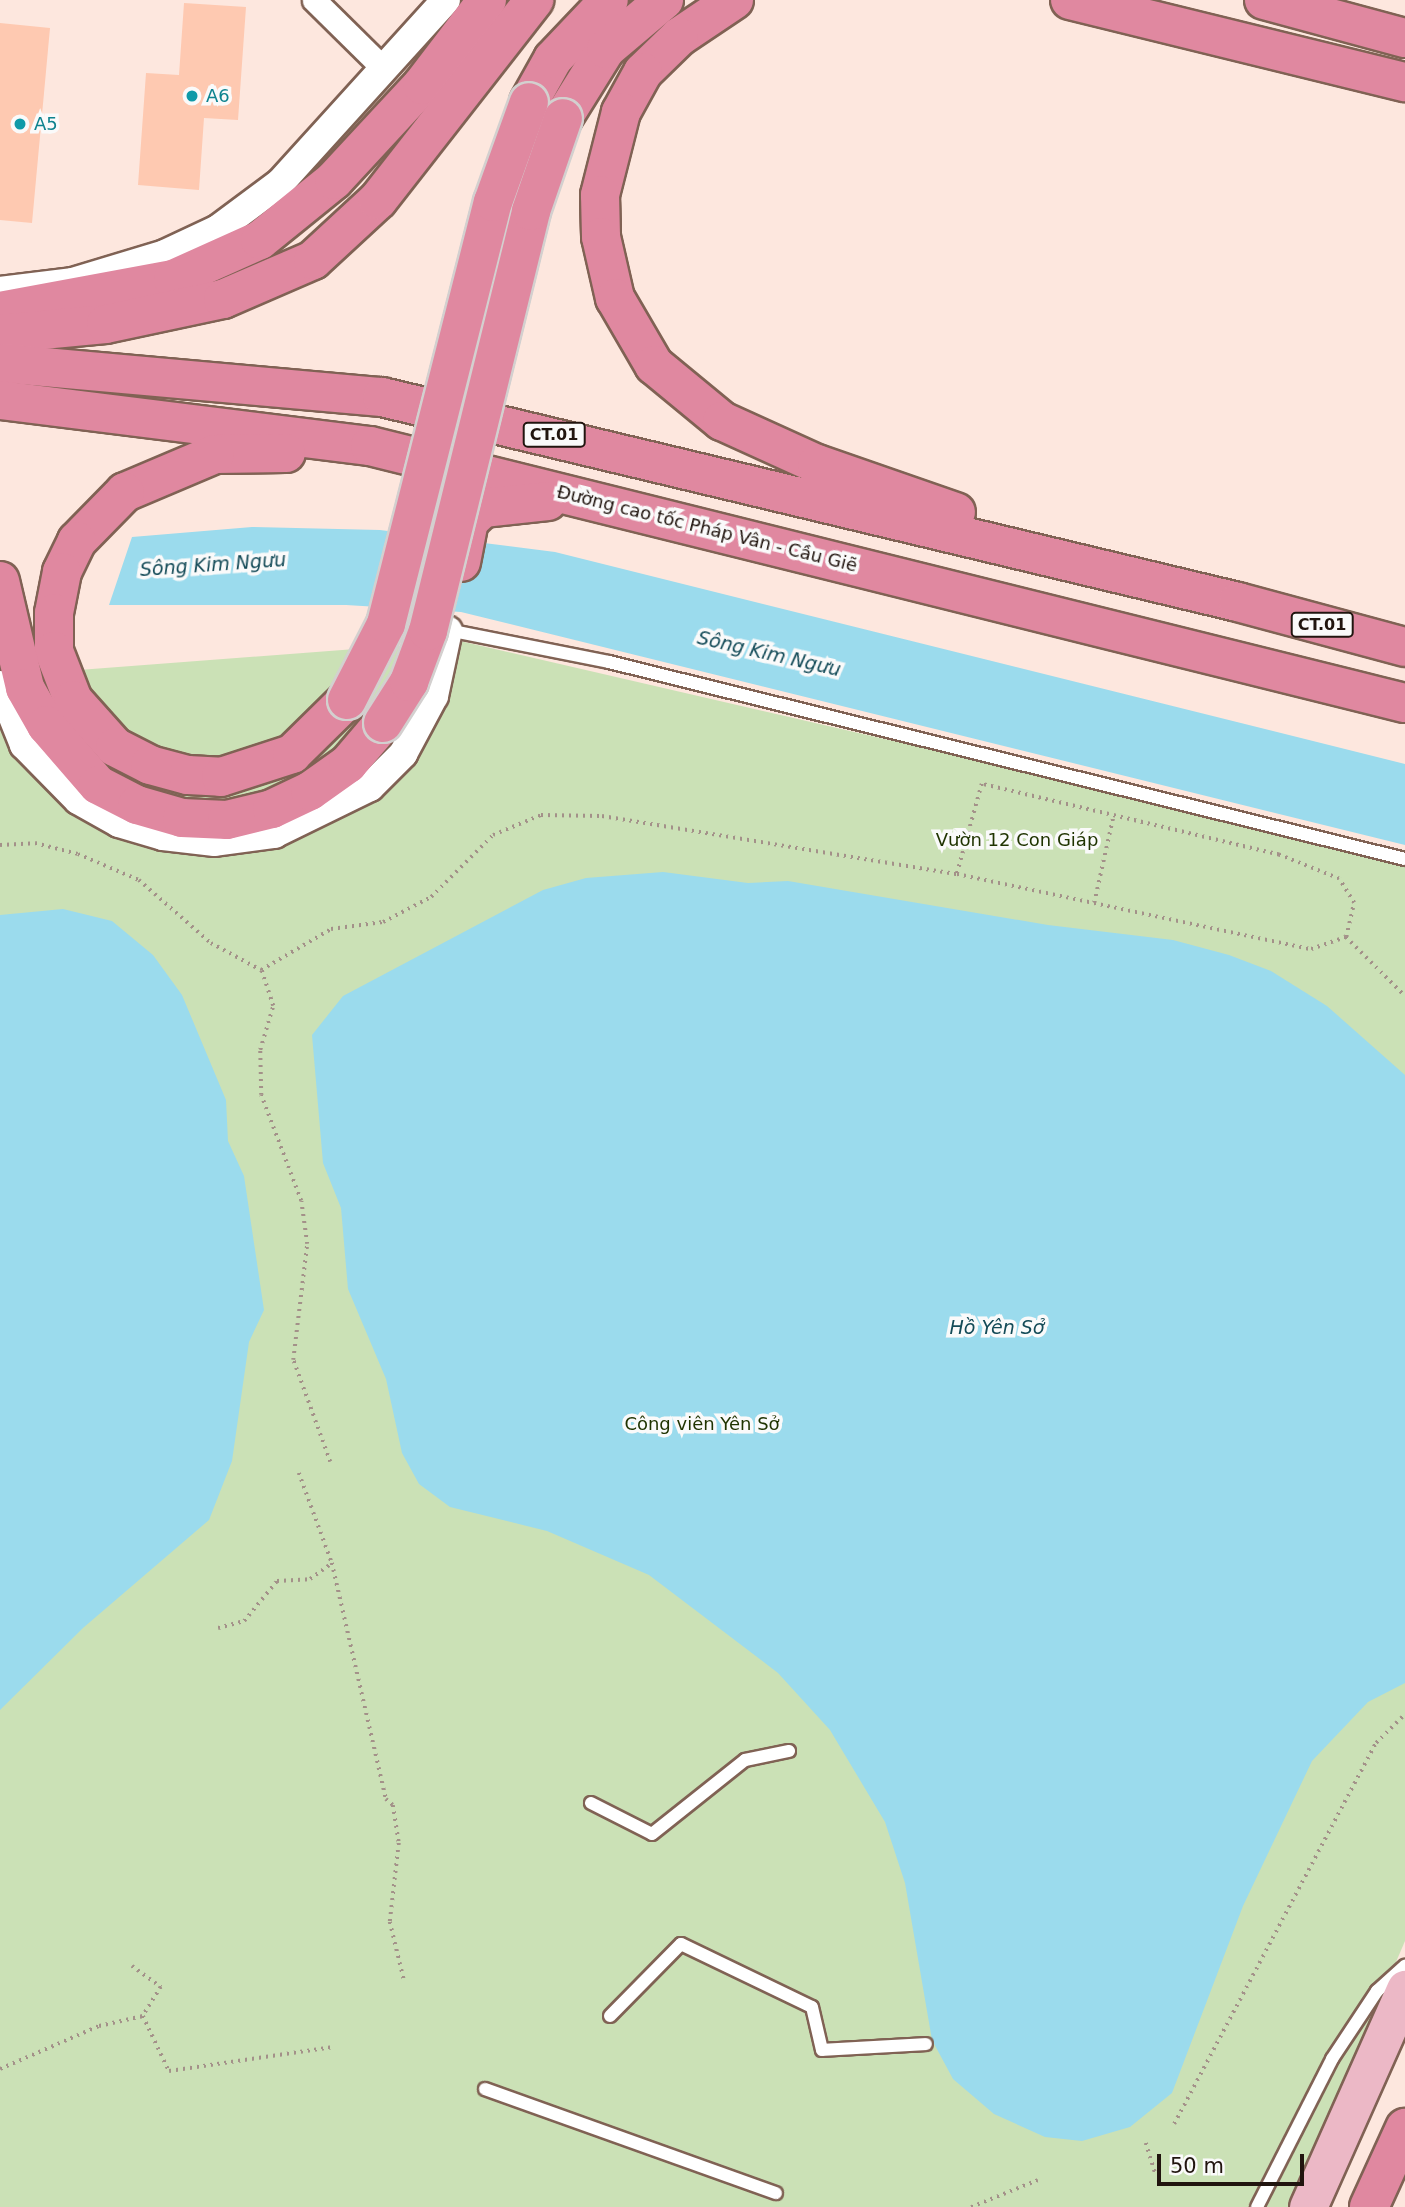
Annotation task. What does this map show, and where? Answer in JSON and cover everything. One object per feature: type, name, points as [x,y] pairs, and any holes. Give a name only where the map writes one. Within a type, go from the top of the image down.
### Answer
[{"type":"highway","points":[[0,311],[173,279],[260,240],[334,180],[422,85],[487,0]]},
{"type":"highway","points":[[0,334],[106,324],[223,299],[313,260],[378,200],[534,0]]},
{"type":"highway","points":[[609,0],[553,59],[528,102],[492,202],[386,624],[347,700],[292,754],[221,777],[150,765],[115,747],[73,700],[54,651],[54,613],[62,572],[77,541],[125,492],[215,454],[307,455],[548,501],[639,512]]},
{"type":"highway","points":[[0,581],[24,688],[46,725],[98,785],[137,805],[182,818],[227,820],[272,809],[310,791],[348,764],[383,723],[409,682],[428,631],[531,211],[563,118],[606,49],[664,0]]},
{"type":"highway","points":[[734,0],[679,37],[643,72],[621,112],[606,157],[601,237],[615,298],[630,330],[654,365],[722,422],[817,464],[1098,568]]},
{"type":"highway","points":[[1070,0],[1405,82]]},
{"type":"highway","points":[[1264,0],[1405,38]]},
{"type":"highway","points":[[1353,23],[1405,30]]},
{"type":"highway","points":[[1346,69],[1405,90]]},
{"type":"highway","name":"CT.01","points":[[0,363],[382,397],[1238,602],[1405,648]]},
{"type":"highway","name":"Đường cao tốc Pháp Vân - Cầu Giẽ","points":[[0,400],[295,432],[639,512],[1405,703]]},
{"type":"highway","points":[[449,623],[469,521],[483,508],[548,501]]},
{"type":"highway","points":[[1238,602],[1405,630]]},
{"type":"highway","points":[[1369,2207],[1405,2128]]},
{"type":"main road","points":[[1308,2207],[1405,1989]]},
{"type":"street","points":[[314,0],[384,69]]},
{"type":"street","points":[[0,291],[73,282],[165,254],[218,229],[279,183],[446,0]]},
{"type":"street","points":[[0,685],[24,745],[78,800],[119,822],[163,836],[215,842],[274,834],[370,788],[403,754],[434,696],[449,623]]},
{"type":"lane","points":[[449,623],[1405,859]]},
{"type":"lane","points":[[591,1802],[652,1834],[745,1760],[789,1751]]},
{"type":"lane","points":[[610,2016],[681,1944],[812,2007],[822,2050],[926,2044]]},
{"type":"lane","points":[[1257,2207],[1332,2059],[1377,1991],[1405,1966]]},
{"type":"lane","points":[[485,2089],[776,2193]]},
{"type":"path","points":[[957,874],[982,784],[1279,855],[1339,879],[1354,903],[1346,937]]},
{"type":"path","points":[[261,970],[331,929],[383,922],[431,897],[493,835],[541,815],[602,816],[957,874],[1311,949],[1346,937]]},
{"type":"path","points":[[1094,903],[1113,817]]},
{"type":"path","points":[[0,845],[35,843],[68,851],[139,880],[211,943],[261,970],[273,1006],[261,1050],[261,1095],[301,1201],[307,1244],[293,1360],[330,1462]]},
{"type":"path","points":[[1346,937],[1405,996]]},
{"type":"path","points":[[299,1473],[332,1563],[387,1799],[393,1805],[399,1843],[390,1922],[404,1980]]},
{"type":"path","points":[[218,1628],[244,1621],[277,1581],[310,1579],[332,1563]]},
{"type":"path","points":[[1174,2124],[1376,1743],[1405,1714]]},
{"type":"path","points":[[0,2069],[99,2026],[143,2016],[161,1987],[132,1966]]},
{"type":"path","points":[[143,2016],[169,2071],[333,2047]]},
{"type":"path","points":[[1146,2143],[1155,2173]]},
{"type":"path","points":[[971,2207],[1038,2180]]},
{"type":"green space","name":"Công viên Yên Sở","points":[[460,641],[1405,859],[1405,1941],[1291,2207],[0,2207],[0,676]]},
{"type":"water","name":"Sông Kim Ngưu","points":[[252,527],[380,530],[555,552],[1405,764],[1405,845],[461,612],[346,605],[109,605],[132,537]]},
{"type":"water","name":"Hồ Yên Sở","points":[[663,872],[748,883],[788,881],[1048,925],[1173,940],[1229,955],[1271,971],[1327,1006],[1405,1075],[1405,1683],[1368,1702],[1312,1761],[1243,1906],[1172,2093],[1130,2127],[1082,2141],[1045,2137],[994,2114],[953,2079],[932,2040],[905,1883],[885,1822],[830,1730],[778,1673],[649,1575],[547,1531],[450,1507],[419,1484],[402,1453],[386,1379],[348,1289],[341,1208],[323,1163],[312,1035],[343,996],[543,890],[586,878]]},
{"type":"water","points":[[63,909],[112,921],[153,955],[182,995],[226,1100],[228,1141],[244,1176],[264,1310],[249,1342],[232,1461],[209,1520],[83,1628],[0,1710],[0,915]]},
{"type":"building","name":"A6","points":[[184,3],[246,7],[238,120],[204,118],[199,190],[138,185],[146,73],[179,75]]},
{"type":"building","name":"A5","points":[[0,23],[50,28],[32,223],[0,220]]},
{"type":"place","name":"A6","points":[[192,96]]},
{"type":"place","name":"A5","points":[[20,124]]},
{"type":"park label","name":"Vườn 12 Con Giáp","points":[[1017,840]]}]
